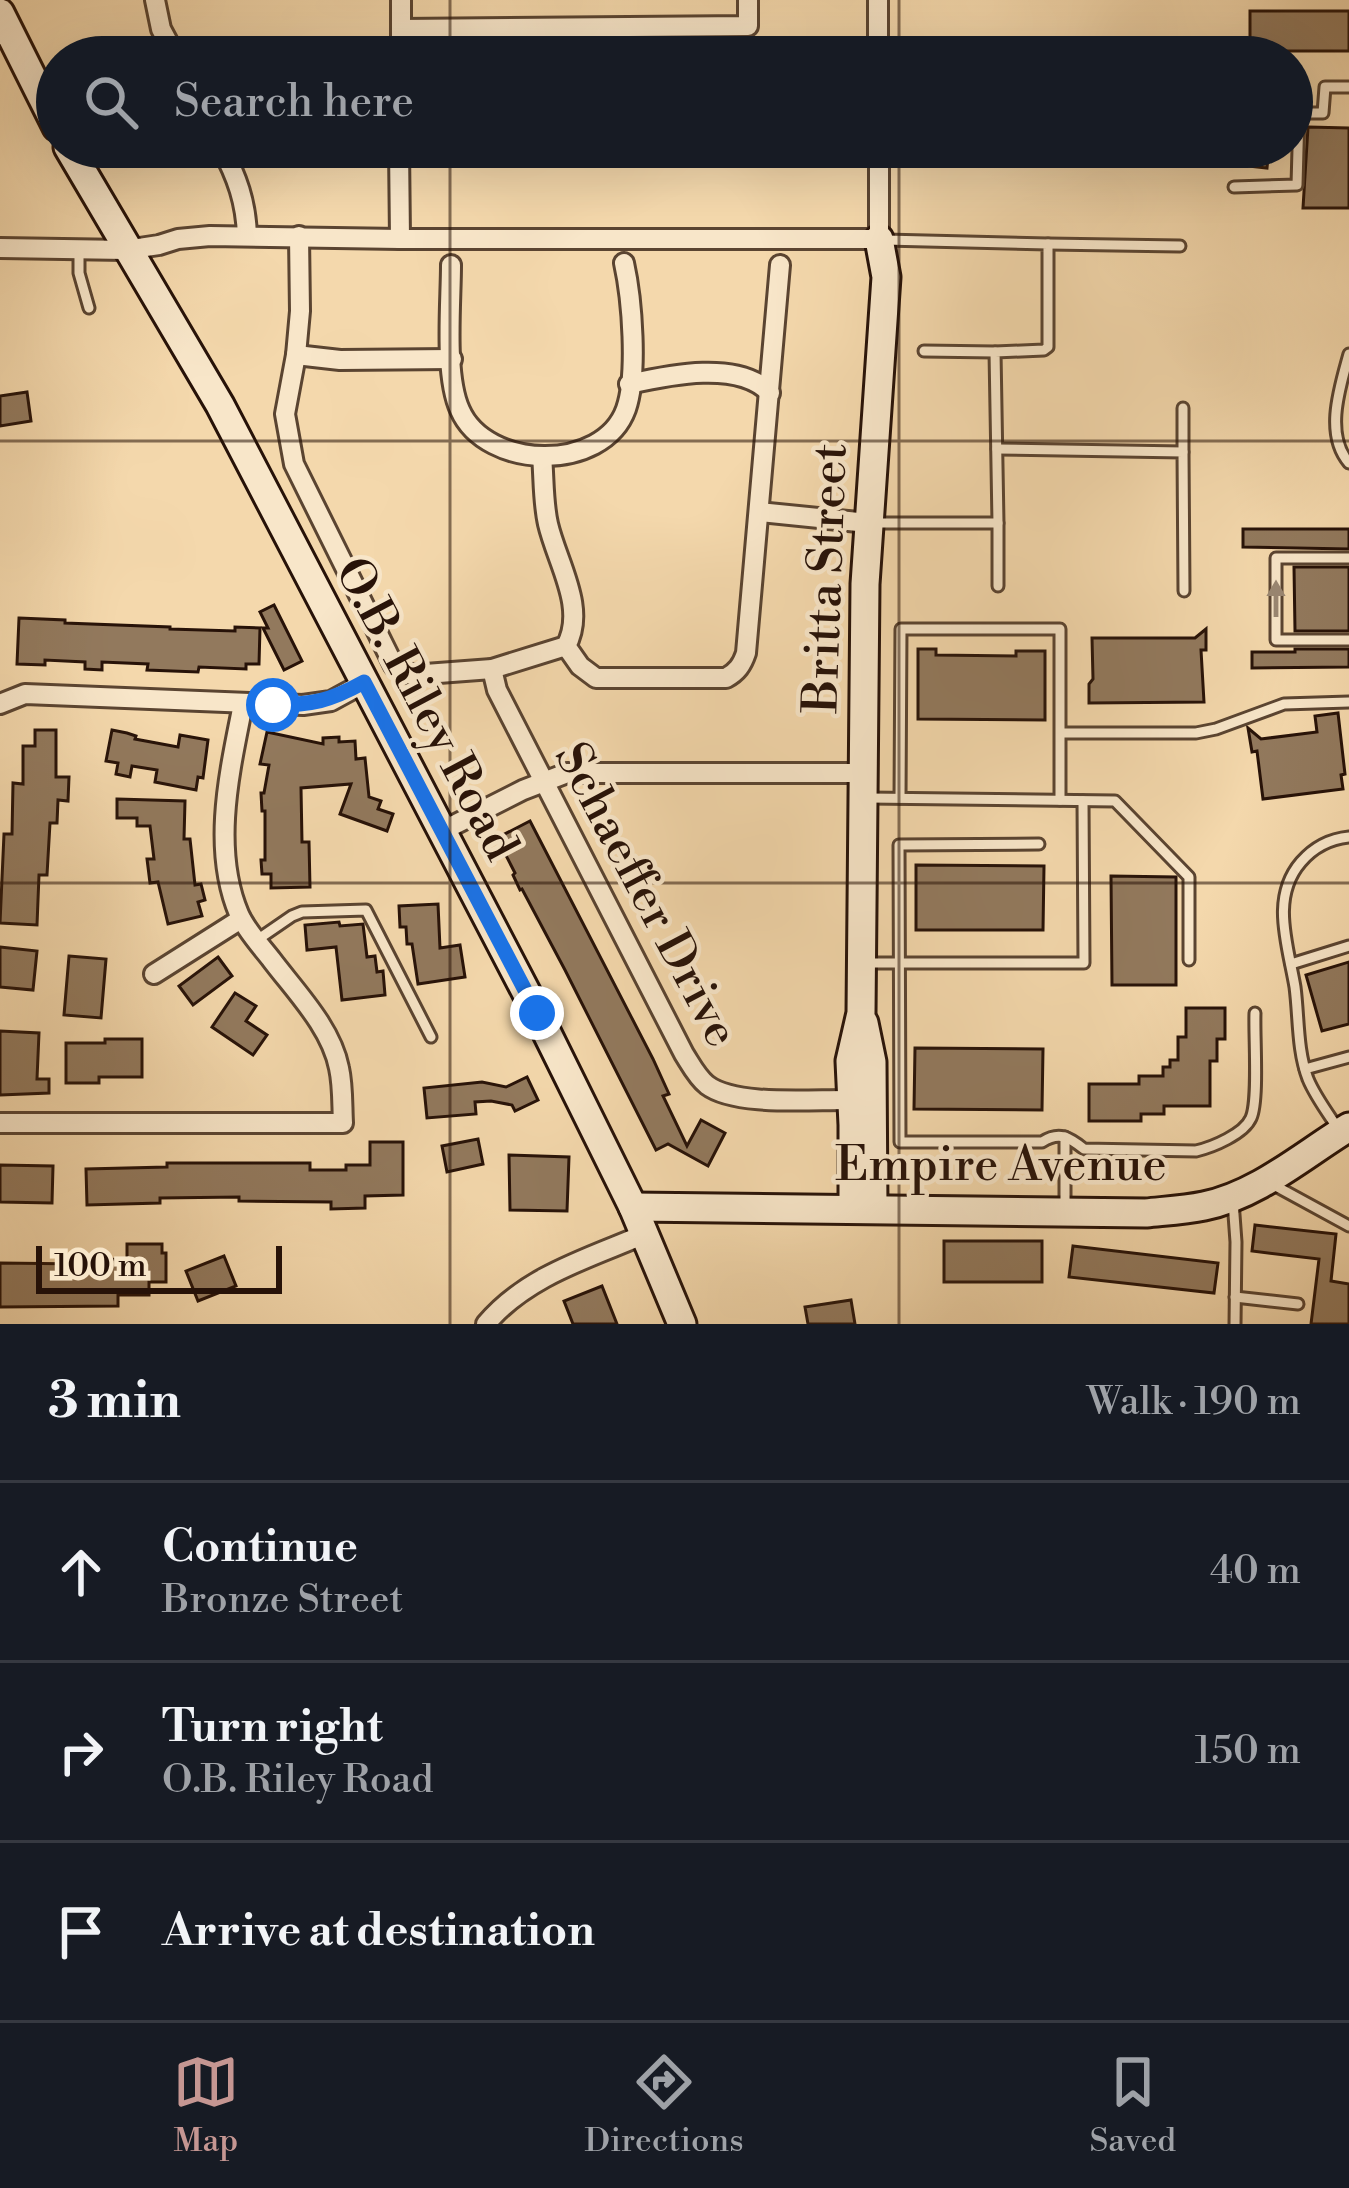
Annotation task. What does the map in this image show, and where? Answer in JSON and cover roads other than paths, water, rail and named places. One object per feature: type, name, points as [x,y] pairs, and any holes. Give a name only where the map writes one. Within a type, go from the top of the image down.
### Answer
[{"type":"street","points":[[155,0],[165,36]]},
{"type":"street","points":[[401,0],[401,36]]},
{"type":"street","points":[[401,29],[748,26],[748,0]]},
{"type":"street","points":[[878,0],[878,36]]},
{"type":"street","points":[[0,14],[36,86]]},
{"type":"street","name":"O.B. Riley Road","points":[[80,168],[220,405],[633,1207],[682,1324]]},
{"type":"street","points":[[232,168],[246,210],[247,236]]},
{"type":"street","points":[[399,168],[400,239]]},
{"type":"street","name":"Britta Street","points":[[863,1209],[850,1061],[861,1013],[868,524],[886,277],[879,239],[879,168]]},
{"type":"street","points":[[2,250],[126,250],[178,238],[247,236],[879,239]]},
{"type":"street","points":[[299,236],[300,311],[285,414],[293,464],[394,666],[412,675],[492,669],[566,646]]},
{"type":"street","points":[[451,265],[454,393],[461,414],[474,433],[496,446],[519,455],[542,456],[578,450],[604,436],[626,409],[633,362],[624,263]]},
{"type":"street","points":[[566,646],[596,678],[726,678],[735,674],[746,653],[780,266]]},
{"type":"street","points":[[296,355],[340,361],[452,359]]},
{"type":"street","points":[[629,384],[707,373],[761,384],[770,393]]},
{"type":"street","points":[[542,456],[548,524],[572,604],[574,625],[566,646]]},
{"type":"street","points":[[760,512],[868,524]]},
{"type":"street","name":"Schaeffer Drive","points":[[492,669],[497,690],[544,782],[684,1054],[704,1083],[722,1094],[745,1099],[852,1100]]},
{"type":"street","points":[[0,704],[25,694],[303,705],[331,700],[364,682]]},
{"type":"street","points":[[0,1123],[343,1123],[342,1088],[332,1046],[241,919],[232,895],[226,794],[243,704]]},
{"type":"street","points":[[442,832],[568,773],[862,785]]},
{"type":"street","points":[[154,974],[241,919]]},
{"type":"street","name":"Britta Street","points":[[861,1013],[872,1062],[863,1209]]},
{"type":"street","name":"Empire Avenue","points":[[633,1207],[1146,1213],[1207,1206],[1233,1196],[1346,1134]]},
{"type":"street","points":[[486,1324],[520,1291],[645,1234]]},
{"type":"lane","points":[[1313,113],[1323,113],[1325,87],[1349,87]]},
{"type":"lane","points":[[1234,187],[1297,185],[1297,168]]},
{"type":"lane","points":[[879,239],[1180,246]]},
{"type":"lane","points":[[924,351],[1048,347],[1048,244]]},
{"type":"lane","points":[[79,249],[89,308]]},
{"type":"lane","points":[[995,352],[998,586]]},
{"type":"lane","points":[[1349,353],[1336,404],[1341,454],[1349,463]]},
{"type":"lane","points":[[1183,408],[1184,591]]},
{"type":"lane","points":[[997,449],[1183,452]]},
{"type":"lane","points":[[868,524],[998,524]]},
{"type":"lane","points":[[1349,558],[1276,559],[1276,640],[1349,640]]},
{"type":"lane","points":[[900,798],[901,628],[1060,629],[1060,800]]},
{"type":"lane","points":[[1061,733],[1196,733],[1284,704],[1349,702]]},
{"type":"lane","points":[[862,785],[900,798],[1115,801],[1189,877],[1189,960]]},
{"type":"lane","points":[[862,963],[1084,963],[1083,801]]},
{"type":"lane","points":[[1346,1134],[1315,1093],[1305,1069],[1283,902],[1288,882],[1310,851],[1349,837]]},
{"type":"lane","points":[[1040,844],[899,845],[900,1142],[1042,1142],[1052,1136],[1065,1137],[1084,1149],[1208,1148],[1245,1127],[1254,1111],[1255,1013]]},
{"type":"lane","points":[[257,940],[302,912],[366,910],[431,1036]]},
{"type":"lane","points":[[1291,964],[1349,946]]},
{"type":"lane","points":[[1305,1069],[1349,1057]]},
{"type":"lane","points":[[1065,1137],[1065,1210]]},
{"type":"lane","points":[[1266,1181],[1349,1226]]},
{"type":"lane","points":[[1233,1196],[1235,1324]]},
{"type":"lane","points":[[1235,1297],[1298,1304]]}]
